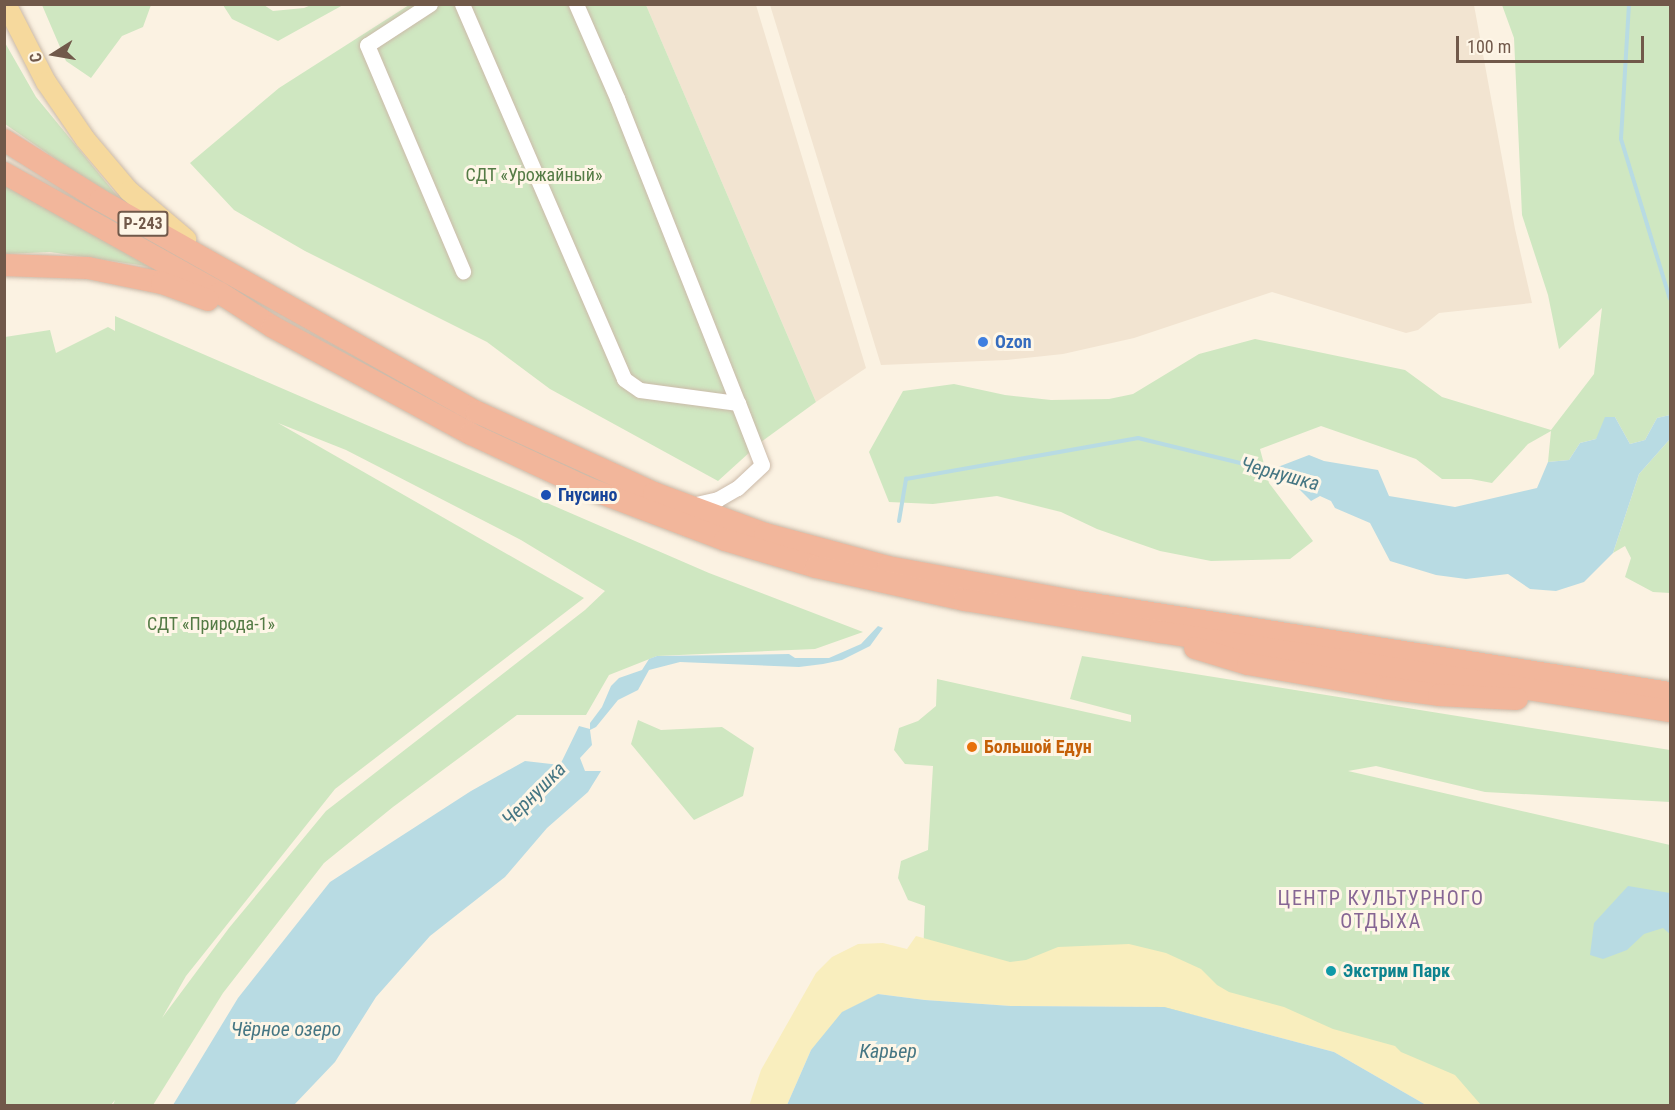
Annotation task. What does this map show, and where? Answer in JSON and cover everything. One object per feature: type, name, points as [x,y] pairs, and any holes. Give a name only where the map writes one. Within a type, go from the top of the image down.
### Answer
[{"type":"highway","name":"Р-243","points":[[4,140],[100,200],[283,304]]},
{"type":"highway","name":"Р-243","points":[[4,173],[220,293],[273,327]]},
{"type":"highway","points":[[4,265],[61,266],[130,276],[193,293],[273,327],[532,464],[639,509],[716,537],[816,567],[885,584],[1134,628],[1671,711]]},
{"type":"highway","points":[[283,304],[477,412],[592,466],[685,505],[765,534],[817,549],[945,578],[1162,616],[1671,693]]},
{"type":"main road","name":"Р-243","points":[[6,4],[40,72],[65,112],[129,191],[176,232],[283,304]]},
{"type":"street","points":[[430,4],[367,45],[463,271]]},
{"type":"street","points":[[462,4],[624,379],[640,390],[738,403]]},
{"type":"street","points":[[576,4],[617,98],[762,465],[737,488],[718,499],[685,505]]},
{"type":"shaded area","points":[[646,5],[756,5],[866,368],[816,402]]},
{"type":"shaded area","points":[[770,5],[1474,5],[1515,229],[1532,303],[1439,313],[1418,330],[1406,333],[1272,292],[1134,338],[1063,354],[1007,360],[881,365]]},
{"type":"green space","points":[[42,5],[151,5],[143,27],[122,36],[91,78],[66,61]]},
{"type":"green space","points":[[223,5],[264,5],[273,11],[304,8],[311,5],[343,5],[278,41],[232,19]]},
{"type":"green space","name":"СДТ «Урожайный»","points":[[409,5],[646,5],[816,402],[761,442],[718,481],[550,389],[487,342],[305,251],[234,210],[190,163],[279,88]]},
{"type":"green space","points":[[1502,5],[1670,5],[1670,415],[1657,418],[1645,440],[1630,444],[1615,417],[1596,439],[1580,443],[1569,460],[1548,462],[1551,431],[1528,444],[1492,483],[1471,479],[1442,479],[1416,459],[1321,426],[1260,449],[1269,483],[1313,541],[1290,559],[1211,561],[1160,551],[1097,529],[1061,512],[997,496],[933,504],[889,502],[869,452],[903,391],[954,384],[1005,395],[1051,400],[1109,399],[1133,394],[1199,354],[1255,339],[1405,370],[1442,397],[1551,430],[1594,374],[1602,308],[1559,349],[1548,295],[1522,215],[1514,38]]},
{"type":"green space","points":[[4,41],[36,97],[128,209],[5,124]]},
{"type":"green space","points":[[4,183],[153,267],[50,252],[5,254]]},
{"type":"green space","name":"СДТ «Природа-1»","points":[[115,316],[709,573],[863,632],[815,649],[657,656],[609,675],[586,715],[517,715],[393,807],[324,863],[223,993],[153,1105],[113,1105],[115,1100],[111,1105],[5,1106],[5,337],[50,330],[56,353],[108,327],[115,331]],"holes":[[[278,423],[346,450],[521,540],[605,591],[585,610],[326,811],[229,928],[162,1018],[186,976],[335,789],[584,598]]]},
{"type":"green space","points":[[1670,439],[1670,593],[1653,592],[1625,577],[1631,558],[1625,546],[1613,553],[1639,474]]},
{"type":"green space","name":"ЦЕНТР КУЛЬТУРНОГО ОТДЫХА","points":[[1082,656],[1670,750],[1670,802],[1485,792],[1376,766],[1348,771],[1670,845],[1670,1105],[1467,1105],[1334,1045],[923,957],[925,906],[908,900],[898,878],[901,861],[928,850],[933,766],[905,764],[894,750],[899,728],[918,721],[936,706],[937,679],[1131,722],[1131,715],[1070,699]]},
{"type":"green space","points":[[638,720],[661,730],[722,727],[754,748],[743,796],[694,820],[631,744]]},
{"type":"sand","points":[[916,936],[1010,962],[1026,960],[1058,947],[1129,944],[1166,953],[1201,969],[1217,985],[1229,992],[1284,1007],[1333,1029],[1395,1046],[1401,1052],[1455,1075],[1481,1105],[1426,1105],[1334,1052],[1164,1007],[1011,1006],[878,994],[811,1050],[787,1105],[749,1106],[761,1070],[816,973],[832,957],[858,944],[883,943],[907,949]]},
{"type":"water","points":[[1670,415],[1670,439],[1639,474],[1613,553],[1584,582],[1556,591],[1530,589],[1508,574],[1466,579],[1436,575],[1390,561],[1370,523],[1335,508],[1331,501],[1320,496],[1311,501],[1294,484],[1276,483],[1270,470],[1309,455],[1324,461],[1378,470],[1389,496],[1455,507],[1537,488],[1548,462],[1569,460],[1580,443],[1596,439],[1605,417],[1615,417],[1630,444],[1645,440],[1657,418]]},
{"type":"water","name":"Чёрное озеро","points":[[878,626],[883,628],[870,646],[842,660],[823,664],[799,667],[680,662],[649,670],[638,690],[618,700],[596,727],[590,730],[592,745],[580,758],[585,771],[601,771],[588,792],[547,828],[505,877],[430,936],[376,997],[335,1062],[294,1105],[173,1105],[238,998],[330,882],[471,791],[525,761],[560,765],[579,726],[590,729],[590,723],[602,707],[611,686],[619,678],[642,670],[649,659],[657,656],[789,654],[795,658],[829,658],[861,644]]},
{"type":"water","points":[[1628,886],[1670,893],[1670,934],[1663,928],[1644,934],[1627,950],[1603,959],[1590,955],[1594,923]]},
{"type":"water","name":"Карьер","points":[[878,994],[1011,1006],[1164,1007],[1334,1052],[1426,1105],[787,1105],[811,1050],[842,1012]]},
{"type":"waterway","name":"Чернушка","points":[[1629,4],[1621,139],[1670,299]]},
{"type":"waterway","name":"Чернушка","points":[[899,521],[906,479],[1138,438],[1272,471]]},
{"type":"place","name":"Ozon","points":[[983,342]]},
{"type":"place","name":"Гнусино","points":[[546,495]]},
{"type":"place","name":"Большой Едун","points":[[972,747]]},
{"type":"place","name":"Экстрим Парк","points":[[1331,971]]},
{"type":"district","name":"ЦЕНТР КУЛЬТУРНОГО ОТДЫХА","points":[[1381,910]]}]
